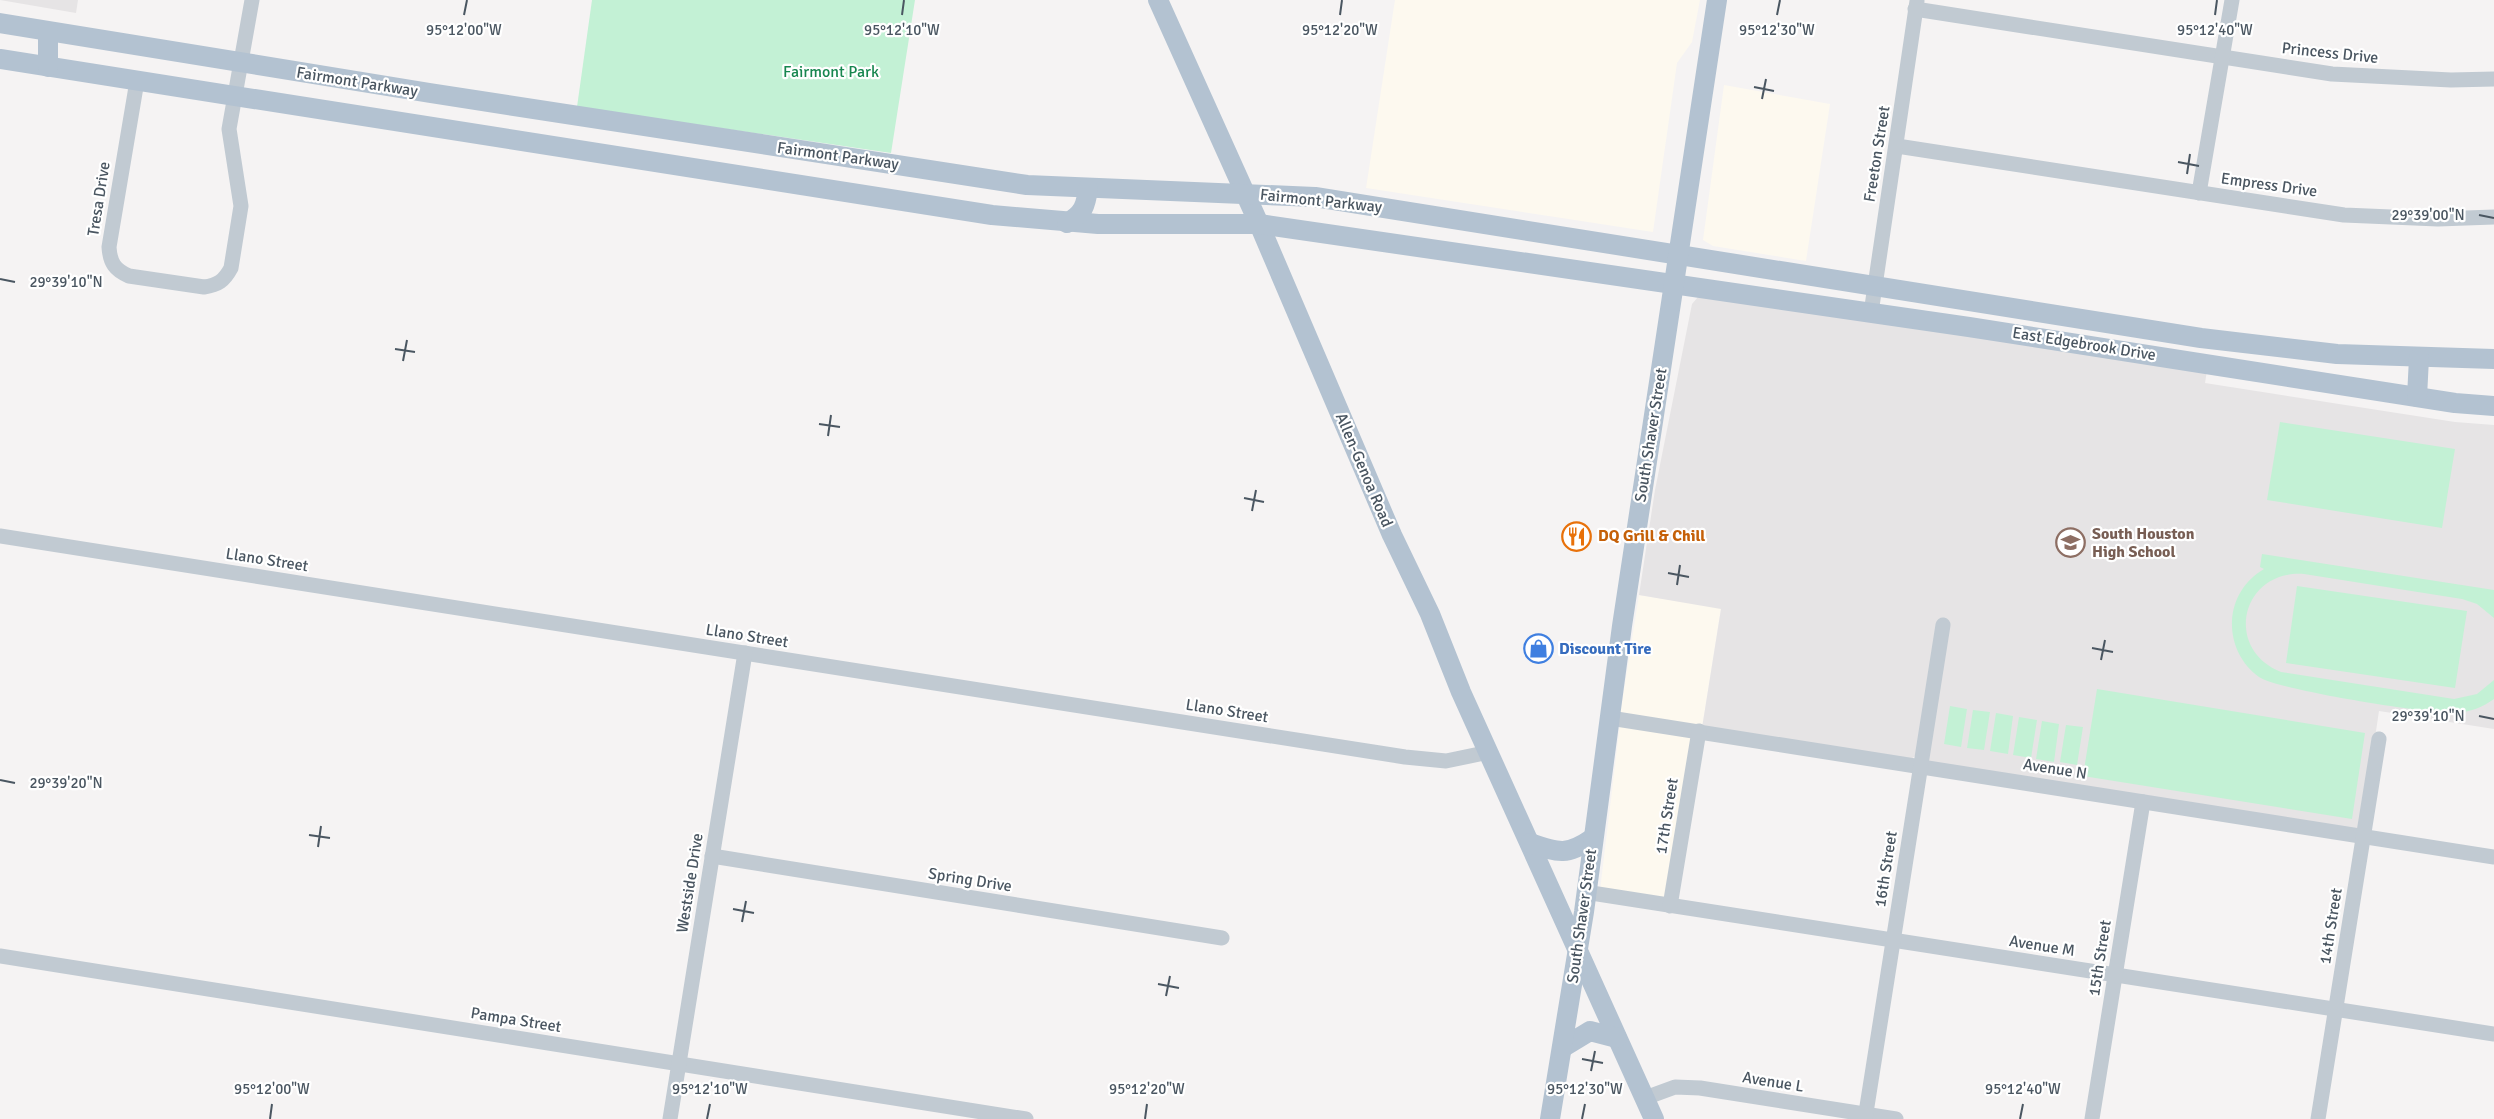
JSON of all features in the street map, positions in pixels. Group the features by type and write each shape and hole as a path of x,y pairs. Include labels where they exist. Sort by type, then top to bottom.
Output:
{"main road":[{"name":"Allen-Genoa Road","path":"1158,0 1259,224 1392,536 1430,614 1489,752 1654,1119"},
{"name":"South Shaver Street","path":"1550,1119 1717,0"},
{"name":"Fairmont Parkway","path":"0,23 743,142 1027,184 1315,197 1679,254"},
{"path":"48,32 48,67"},
{"name":"Fairmont Parkway","path":"0,59 992,215 1067,223 1259,224 1675,283"},
{"path":"550,146 555,112"},
{"path":"738,175 743,142"},
{"path":"1067,223 1077,218 1084,208 1088,188"},
{"path":"1426,248 1430,214"},
{"name":"East Edgebrook Drive","path":"1679,254 2201,338 2337,354 2494,359"},
{"path":"1780,300 1786,288 1814,274"},
{"name":"East Edgebrook Drive","path":"1675,283 2417,397 2494,406"},
{"path":"2037,337 2041,311"},
{"path":"2198,362 2201,338"},
{"path":"2417,397 2419,358"},
{"path":"1530,843 1565,852 1577,849 1593,838"},
{"path":"1562,1048 1590,1031 1617,1038"}],"street":[{"path":"234,96 252,0"},
{"path":"2199,193 2232,0"},
{"name":"Princess Drive","path":"1916,5 2222,58 2332,74 2451,80 2494,79"},
{"name":"Freeton Street","path":"1871,313 1916,5"},
{"name":"Tresa Drive","path":"137,81 109,254 114,267 121,273 166,282 204,287 214,286 226,277 231,267 241,206 229,142 234,96"},
{"name":"Empress Drive","path":"1897,146 2344,214 2438,219 2494,217"},
{"name":"Llano Street","path":"0,536 1405,757 1446,761 1489,752"},
{"name":"16th Street","path":"1865,1117 1943,625"},
{"name":"Westside Drive","path":"670,1119 745,653"},
{"name":"Avenue N","path":"1610,718 2494,857"},
{"name":"17th Street","path":"1670,906 1699,731"},
{"name":"14th Street","path":"2318,1119 2379,739"},
{"name":"15th Street","path":"2092,1119 2143,802"},
{"name":"Spring Drive","path":"712,856 1222,938"},
{"name":"Avenue M","path":"1585,892 2494,1034"},
{"name":"Pampa Street","path":"0,956 1026,1119"},
{"name":"Avenue L","path":"1645,1098 1676,1087 1700,1089 1865,1117 1896,1119"}],"shaded area":[{"path":"0,0 78,0 76,13"},
{"path":"1395,0 1700,0 1692,42 1677,63 1653,232 1366,188"},
{"path":"1724,85 1830,104 1806,261 1713,246 1703,240"},
{"name":"South Houston High School","path":"1698,297 2207,370 2205,383 2455,422 2494,425 2494,729 2379,711 2361,831 1931,762 1917,755 1911,759 1702,728 1721,609 1639,595 1655,490 1692,304"},
{"path":"1639,595 1721,608 1702,728 1620,715"},
{"path":"1620,724 1694,735 1666,900 1600,890"}],"green space":[{"name":"Fairmont Park","path":"592,0 915,0 891,153 577,107"},
{"path":"2280,422 2455,449 2442,528 2267,500"},
{"path":"2262,554 2494,590 2494,618 2477,604 2462,599 2304,574 2283,576 2266,584 2254,597 2247,613 2246,630 2251,646 2263,661 2281,672 2454,699 2477,694 2494,680 2494,699 2466,712 2440,712 2322,694 2259,677 2247,666 2238,652 2233,637 2232,621 2241,591 2257,573 2264,569 2260,567"},
{"path":"2297,586 2467,611 2455,688 2286,663"},
{"path":"2097,689 2365,733 2352,819 2083,776"},
{"path":"1950,706 1967,709 1961,747 1944,744"},
{"path":"1973,710 1990,712 1984,750 1967,748"},
{"path":"1996,713 2013,716 2008,754 1990,751"},
{"path":"2019,717 2037,720 2031,758 2013,755"},
{"path":"2042,721 2059,724 2054,762 2036,759"},
{"path":"2066,725 2083,727 2077,765 2060,762"}],"place":[{"name":"DQ Grill & Chill","path":"1577,536"},
{"name":"South Houston High School","path":"2071,543"},
{"name":"Discount Tire","path":"1538,649"}]}
